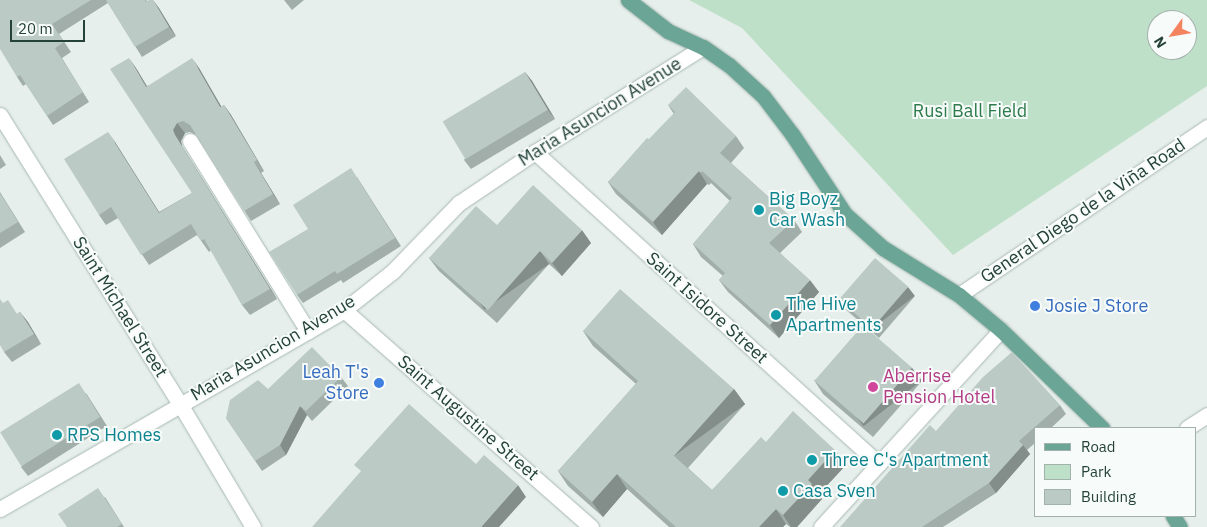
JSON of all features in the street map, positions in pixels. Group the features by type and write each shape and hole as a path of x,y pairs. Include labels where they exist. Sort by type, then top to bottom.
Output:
{"main road":[{"path":"628,0 668,31 704,47 729,65 763,96 792,134 845,214 883,248 959,295 1001,330 1101,427"}],"street":[{"name":"Maria Asuncion Avenue","path":"0,510 344,310 393,271 459,203 535,152 704,47"},
{"name":"Saint Michael Street","path":"0,115 180,404 253,527"},
{"name":"General Diego de la Viña Road","path":"959,295 1207,126"},
{"path":"190,141 308,331"},
{"name":"Saint Isidore Street","path":"535,152 878,464"},
{"name":"Saint Augustine Street","path":"344,310 591,527"},
{"path":"821,527 1001,330"},
{"path":"1189,427 1207,415"}],"green space":[{"name":"Rusi Ball Field","path":"689,0 1207,0 1207,86 953,255 742,28"}],"building":[{"path":"0,0 91,0 52,24 64,42 55,48 83,92 47,116 20,75 17,77 0,49"},
{"path":"106,0 145,0 146,2 153,0 169,27 135,47"},
{"path":"129,58 146,87 192,58 220,107 224,105 257,160 254,162 273,194 244,211 190,125 183,121 177,123 173,130 175,135 270,289 242,305 204,239 201,241 191,224 141,255 111,207 99,215 64,159 108,132 159,213 192,193 110,69"},
{"path":"525,72 548,110 465,159 443,121"},
{"path":"686,87 736,136 720,153 794,220 769,243 810,280 770,325 719,280 725,273 693,244 732,198 702,171 700,173 699,171 653,222 608,182 647,138 649,139 675,112 668,105"},
{"path":"351,168 395,238 337,274 335,271 297,295 269,252 308,229 293,205"},
{"path":"533,185 582,230 552,263 540,251 488,310 429,258 476,206 497,225"},
{"path":"0,193 18,222 0,233"},
{"path":"875,258 908,287 872,328 839,300"},
{"path":"620,289 734,389 674,456 712,490 761,437 766,442 793,411 835,450 808,480 812,484 783,515 776,509 759,527 676,527 617,474 592,502 558,471 638,381 583,331"},
{"path":"0,299 3,303 8,300 17,314 20,312 34,334 4,352 0,345"},
{"name":"Aberrise Pension Hotel","path":"863,325 912,368 864,423 814,381"},
{"path":"312,347 341,377 306,411 300,406 280,445 255,461 226,418 230,400 258,380 268,389"},
{"path":"1012,352 1060,405 1019,441 1023,445 989,483 922,527 840,527 930,425 936,431 983,377"},
{"name":"RPS Homes","path":"79,383 100,417 21,466 0,432"},
{"path":"409,404 476,464 484,455 518,485 481,527 312,527 361,471 354,465"},
{"path":"98,488 122,524 117,527 67,527 58,514"}],"place":[{"name":"Big Boyz Car Wash","path":"759,210"},
{"name":"Josie J Store","path":"1035,306"},
{"name":"The Hive Apartments","path":"776,315"},
{"name":"Leah T's Store","path":"379,383"},
{"name":"Aberrise Pension Hotel","path":"873,387"},
{"name":"RPS Homes","path":"57,435"},
{"name":"Three C's Apartment","path":"812,460"},
{"name":"Casa Sven","path":"783,491"}]}
